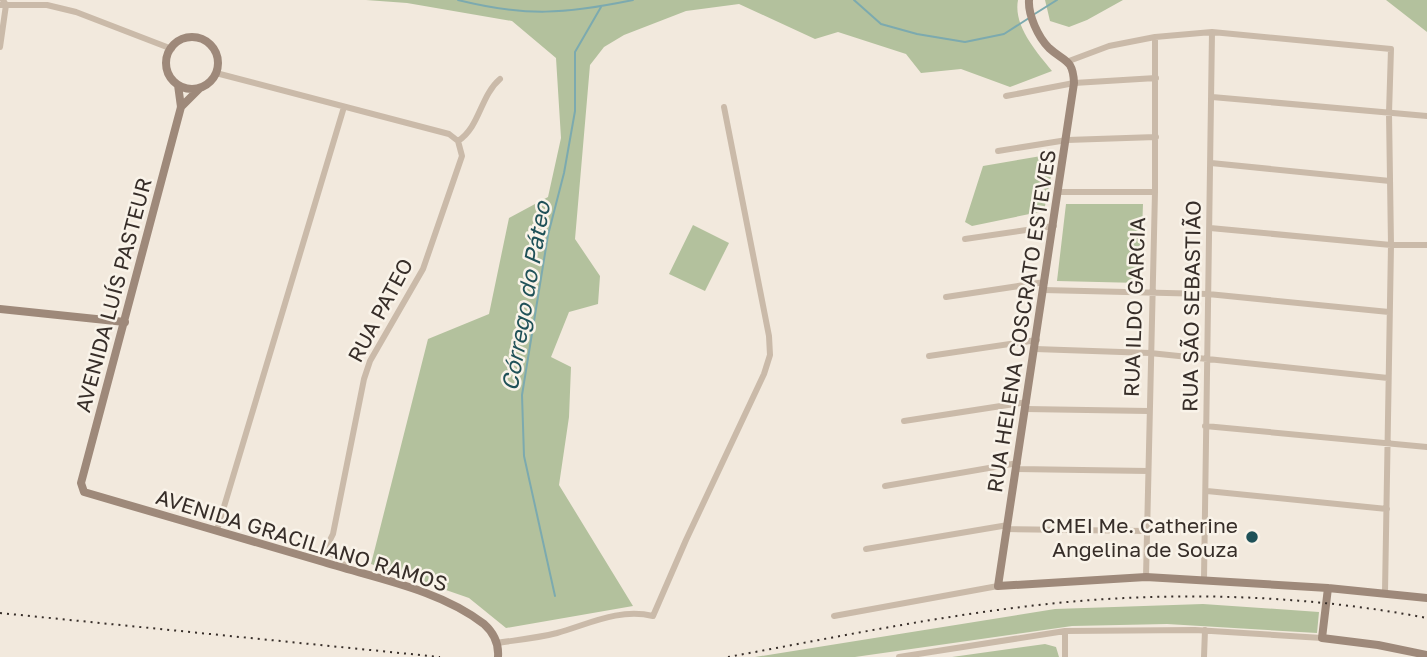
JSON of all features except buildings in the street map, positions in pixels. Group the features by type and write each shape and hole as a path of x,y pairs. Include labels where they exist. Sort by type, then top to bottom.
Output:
{"street":[{"path":"0,47 3,4 47,5 76,12 172,48"},
{"path":"1029,4 1035,24 1048,47 1069,61 1110,46 1155,37 1212,33 1391,49 1391,246 1385,592"},
{"name":"RUA SÃO SEBASTIÃO","path":"1204,579 1212,33"},
{"name":"RUA ILDO GARCIA","path":"1146,577 1156,137 1155,37"},
{"path":"181,107 207,85 216,73 217,56 206,42 189,38 181,40 172,48 166,62 167,70 178,85 201,88"},
{"name":"RUA HELENA COSCRATO ESTEVES","path":"998,586 1067,139 1074,83 1074,72 1069,61"},
{"path":"216,73 449,134 458,141 469,134 492,86 500,79"},
{"path":"1006,96 1074,83 1156,78"},
{"name":"AVENIDA LUÍS PASTEUR","path":"84,492 81,483 181,107 178,85"},
{"path":"1212,97 1427,116"},
{"path":"217,530 344,107"},
{"path":"498,657 497,643 554,634 619,614 653,616 764,374 770,355 769,336 723,107"},
{"path":"998,151 1067,139 1156,137"},
{"name":"RUA PATEO","path":"349,569 326,548 333,534 364,379 370,361 424,269 462,156 458,141"},
{"path":"1211,163 1390,181"},
{"path":"1059,192 1155,192"},
{"path":"965,239 1054,226"},
{"path":"1210,228 1391,246 1427,245"},
{"path":"946,297 1044,286 1208,294 1389,312"},
{"path":"0,309 125,322"},
{"path":"929,356 1036,345 1150,353 1388,378"},
{"path":"904,421 1026,405 1148,411"},
{"path":"1205,426 1427,447"},
{"path":"885,486 1017,466 1148,471"},
{"path":"1207,491 1387,509"},
{"name":"AVENIDA GRACILIANO RAMOS","path":"84,492 427,594 485,625 497,643"},
{"path":"866,549 1008,527 1147,531"},
{"path":"834,616 998,586 1146,577 1385,592 1427,598"},
{"path":"1322,638 1328,588"},
{"path":"1203,657 1205,630"},
{"path":"899,657 1065,631 1205,630 1322,638 1427,655"},
{"path":"1065,631 1065,657"}],"green space":[{"path":"366,0 1018,0 1017,10 1023,29 1052,71 1010,87 961,69 921,73 906,54 838,32 815,39 739,4 686,11 624,35 604,47 590,65 575,239 600,276 598,304 569,312 551,357 571,367 569,417 559,485 633,606 506,628 469,598 371,564 428,339 489,314 509,218 548,197 561,138 556,58 512,21 407,3"},
{"path":"1045,0 1123,0 1069,27 1050,21"},
{"path":"1386,0 1427,0 1427,32"},
{"path":"1053,154 1055,156 1044,211 972,226 965,222 983,166"},
{"path":"1066,204 1143,204 1140,283 1057,281"},
{"path":"693,225 729,243 705,291 669,274"},
{"path":"1203,604 1319,612 1317,633 1167,624 1072,626 855,657 755,657 1055,609"},
{"path":"1045,644 1056,647 1059,657 952,657"}],"waterway":[{"path":"458,0 504,9 546,12 633,0"},
{"path":"854,0 881,24 917,34 965,42 1004,34 1029,18"},
{"path":"1033,15 1057,0"},
{"name":"Córrego do Páteo","path":"555,596 524,456 522,395 548,235 564,173 575,111 575,52 601,7"}],"railway":[{"path":"728,657 975,613 1103,599 1243,597 1336,604 1427,618"},
{"path":"0,613 440,657"}],"place":[{"name":"CMEI Me. Catherine Angelina de Souza","path":"1252,537"}]}
